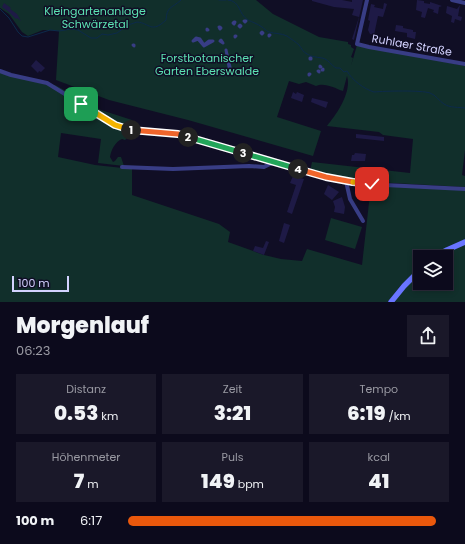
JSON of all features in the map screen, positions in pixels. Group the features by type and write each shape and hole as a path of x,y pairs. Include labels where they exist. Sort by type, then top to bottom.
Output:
{"main road":[{"path":"447,250 465,242"},
{"path":"391,302 413,277"}],"street":[{"name":"Ruhlaer Straße","path":"367,0 357,44 465,64"},
{"path":"452,0 465,3"},
{"path":"198,38 204,45 212,41 204,46 198,39 192,40 198,38"},
{"path":"0,71 47,82 115,125 133,131 178,134 309,173 346,181 465,188"},
{"path":"122,167 173,169 250,166 264,167 275,162"},
{"path":"346,181 350,199 363,221"}],"green space":[{"path":"0,0 256,0 273,14 319,37 348,42 348,44 354,49 351,57 353,58 351,66 357,45 465,66 465,150 462,175 465,176 465,187 357,181 310,172 312,162 410,173 413,139 383,135 379,132 327,126 346,96 348,82 347,76 343,91 326,85 316,86 306,82 299,84 289,81 277,117 321,131 313,156 188,120 109,100 56,80 59,31 43,30 28,36 22,32 9,14 0,8"},
{"path":"0,72 47,85 55,85 101,110 132,120 130,135 125,140 122,139 115,144 110,157 113,162 118,157 121,157 124,166 98,163 101,139 61,133 58,157 95,165 132,169 132,195 219,224 230,232 228,242 264,255 281,259 302,261 307,249 362,265 371,185 465,190 465,240 445,250 413,250 413,274 401,285 388,302 0,302"},
{"path":"331,218 362,227 355,249 325,240"},
{"path":"465,244 465,302 394,302 404,288 413,280 413,290 453,290 453,250"}],"building":[{"path":"312,0 342,0 352,2 352,0 363,0 354,40 352,39 359,17 352,15 354,9 334,7"},
{"path":"417,0 424,1 424,3 430,4 430,2 442,6 439,7 438,14 433,12 434,10 428,8 425,18 421,17 422,12 416,10"},
{"path":"4,3 17,14 21,21 17,18 16,19 2,7"},
{"path":"384,3 387,4 383,17 378,16 374,35 370,34 368,30 370,21 368,20 371,4 375,5 374,7 383,9"},
{"path":"460,5 458,16 462,17 461,21 455,19 454,23 451,22 452,16 446,13 447,6 457,9"},
{"path":"396,25 403,26 403,28 416,32 415,39 407,37 407,33 395,31"},
{"path":"36,60 45,68 38,73 31,66"},
{"path":"293,92 304,95 302,102 291,98"},
{"path":"312,98 328,102 326,108 311,102"},
{"path":"356,134 384,137 384,141 356,138"},
{"path":"355,153 366,154 365,161 351,161 352,155"},
{"path":"293,176 304,179 292,214 287,212 296,185 290,183"},
{"path":"328,185 339,192 332,200 324,194"},
{"path":"342,197 345,207 344,214 334,212 335,207 333,201"},
{"path":"284,223 290,225 284,243 279,241"},
{"path":"266,241 269,242 264,255 253,251 255,246 263,248"}],"waterway":[{"path":"0,9 9,18 22,36 28,37 50,30 59,31 71,29 78,30 91,38 97,38 102,34 108,35 117,33 128,25 137,22 151,27 157,26 166,20 167,12 170,8 181,0"},
{"path":"219,0 226,0"},
{"path":"228,0 235,3 248,20 269,32 287,36 298,44 306,53 324,59 344,72 347,71 355,81 370,91 425,92 432,94 446,105 465,108"}],"route":[{"path":"81,104 115,125 133,131 178,134 309,173 343,181 372,184"}],"park label":[{"name":"Kleingartenanlage Schwärzetal","path":"95,17"},
{"name":"Forstbotanischer Garten Eberswalde","path":"207,64"}]}
